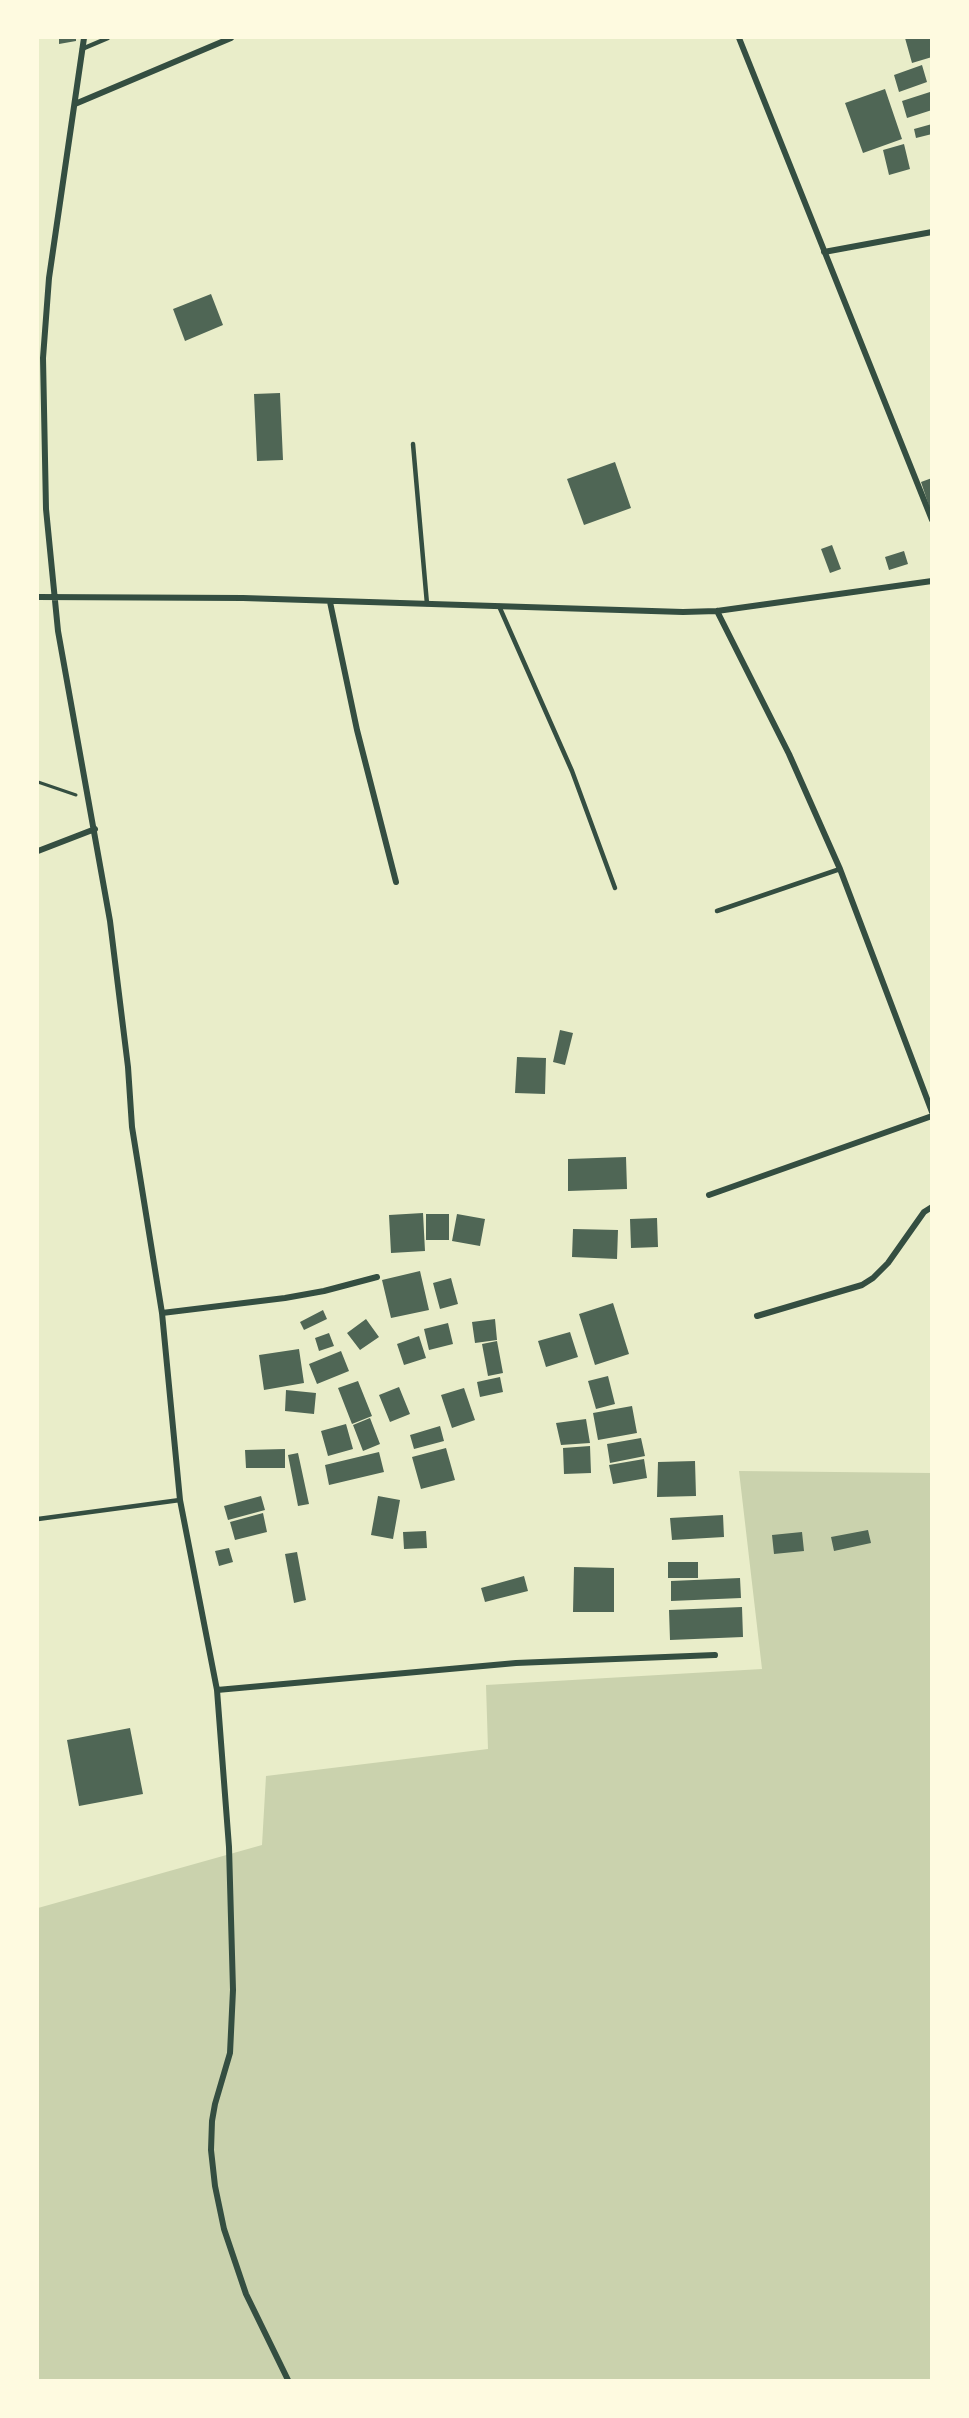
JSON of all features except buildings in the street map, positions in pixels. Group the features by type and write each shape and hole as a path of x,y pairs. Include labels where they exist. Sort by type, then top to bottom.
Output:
{"street":[{"path":"84,38 49,278 43,358 46,509 58,631 110,921 128,1067 132,1127 162,1313 180,1500 217,1690 229,1847 233,1990 230,2053 215,2104 211,2150 224,2229 246,2294 288,2380"},
{"path":"75,104 231,38"},
{"path":"739,38 932,520"},
{"path":"824,252 932,232"},
{"path":"38,597 243,598 683,612 717,611 932,581"},
{"path":"330,602 357,730 396,882"},
{"path":"709,1195 932,1114 929,1096 840,869 789,754 717,611"},
{"path":"38,851 95,829"},
{"path":"758,1316 868,1282 888,1263 924,1212 932,1207"},
{"path":"162,1313 285,1298 324,1291 377,1277"},
{"path":"217,1690 516,1663 715,1655"}],"lane":[{"path":"82,49 108,38"},
{"path":"413,444 427,604"},
{"path":"499,606 572,771 615,888"},
{"path":"717,911 840,869"},
{"path":"38,1519 180,1500"}],"path":[{"path":"38,782 88,799"}],"green space":[{"path":"739,1471 931,1473 931,2380 38,2380 38,1908 262,1845 266,1776 488,1749 486,1685 762,1669"}]}
